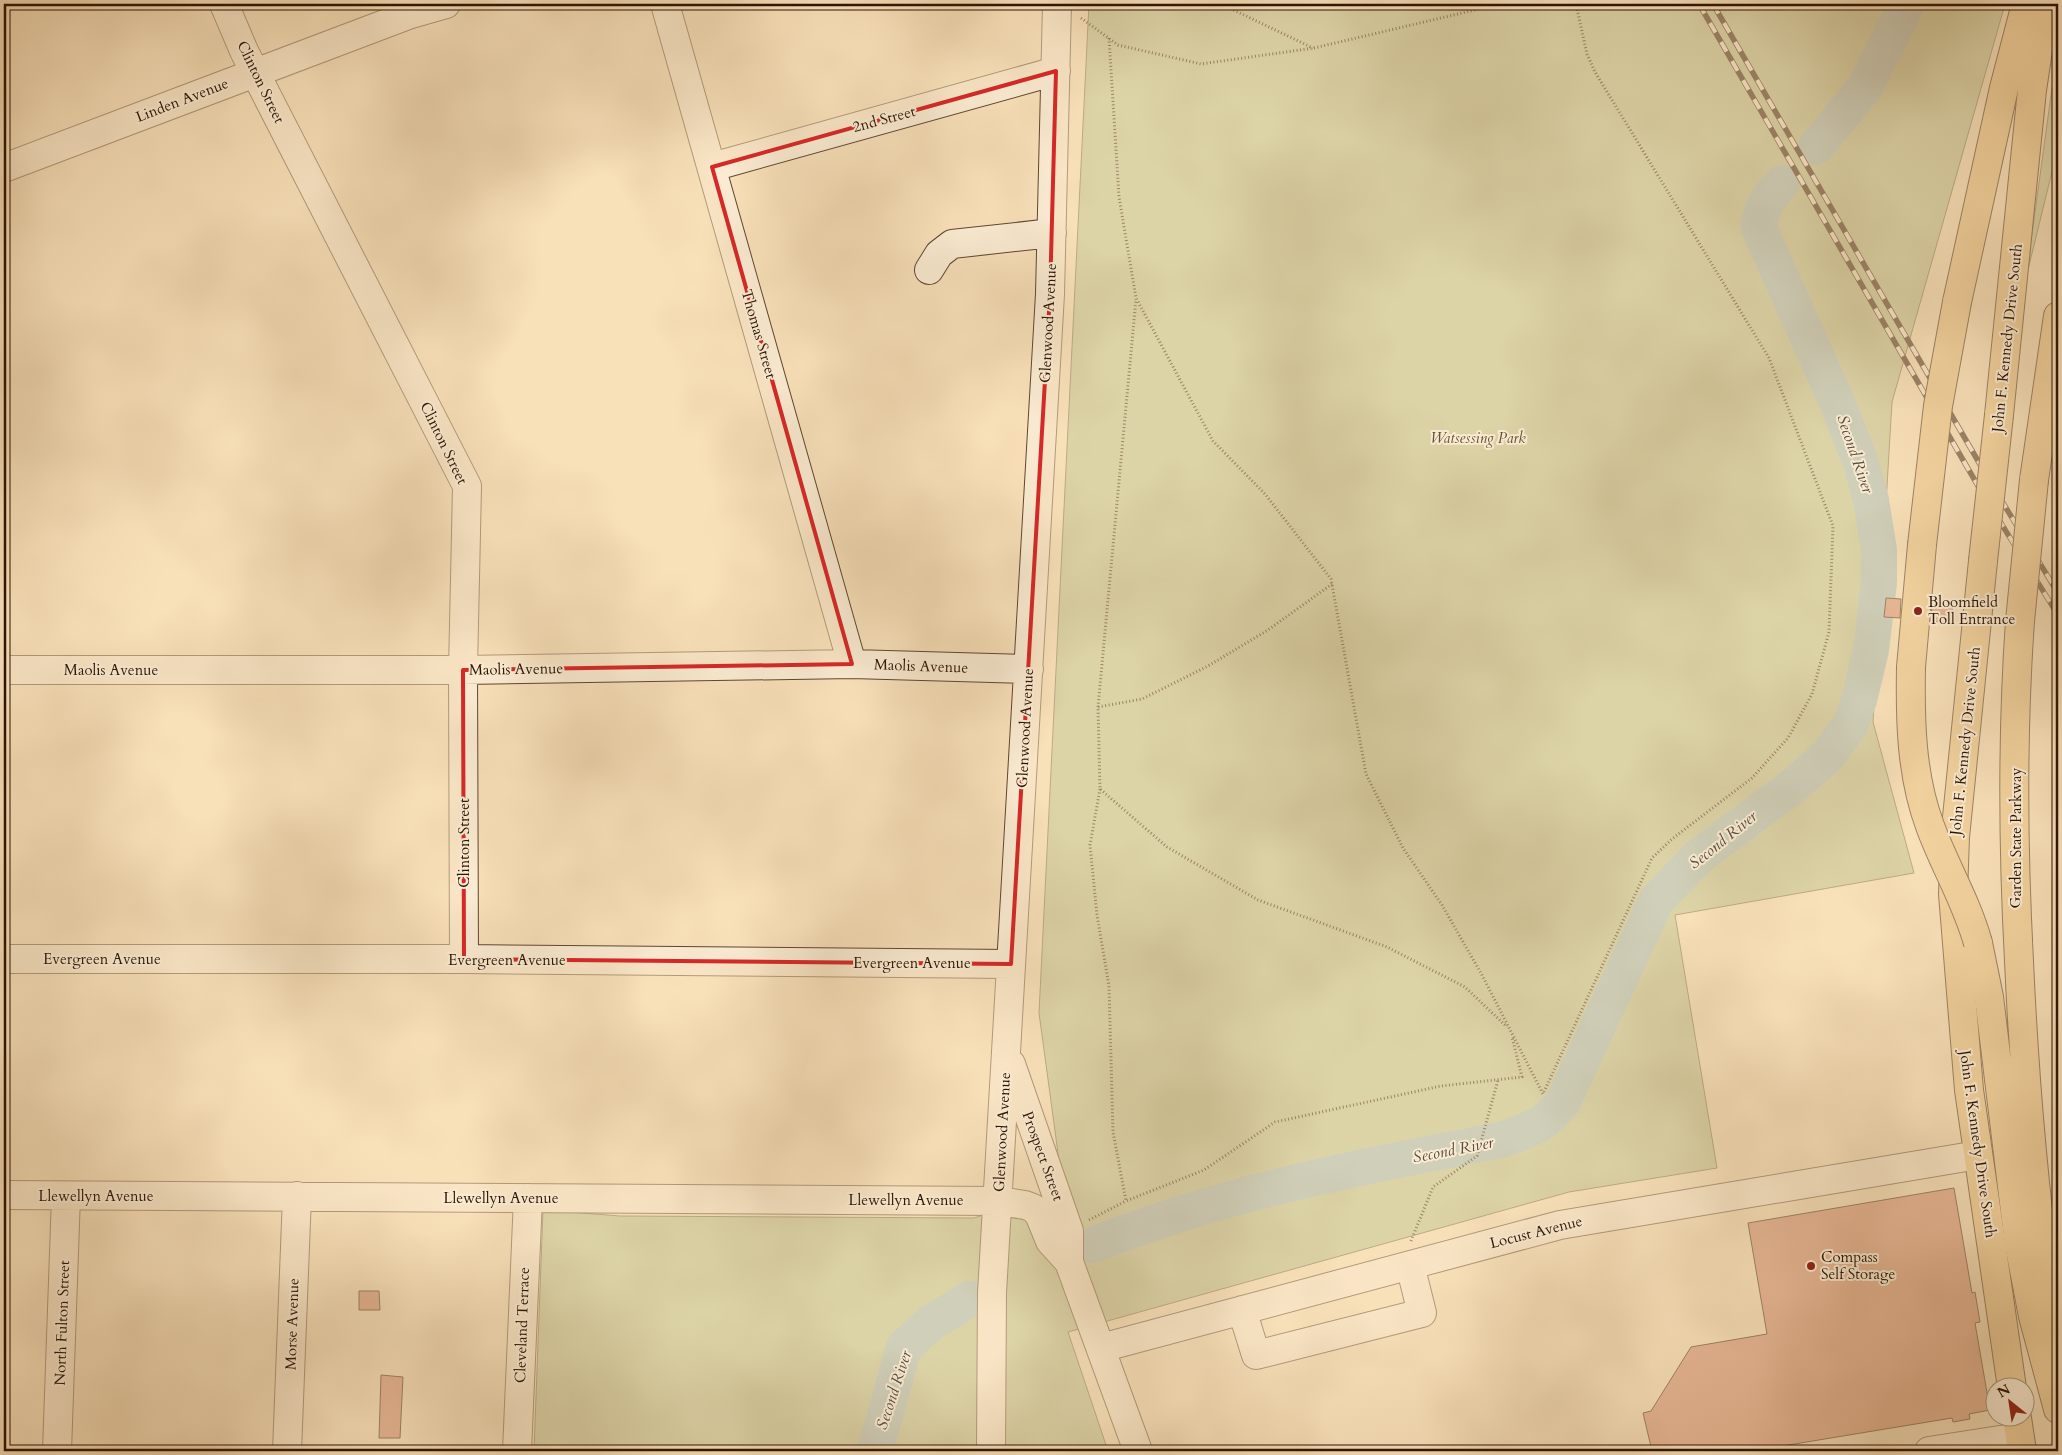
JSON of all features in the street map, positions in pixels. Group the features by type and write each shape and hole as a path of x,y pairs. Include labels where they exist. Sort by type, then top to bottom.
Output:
{"main road":[{"path":"2026,4 2004,88 1957,302 1938,406 1922,545 1911,667 1912,735 1924,809 1963,898 1978,943 1989,997 2022,1261 2033,1316 2058,1409"},
{"name":"John F. Kennedy Drive South","path":"2011,1378 1964,1053 1953,876 1955,837 2033,82 2045,4"},
{"name":"Garden State Parkway","path":"2058,316 2034,480 2020,621 2016,692 2014,837 2022,1021 2034,1178 2058,1360"}],"street":[{"name":"Clinton Street","path":"224,4 255,73 467,486 464,670 464,959"},
{"name":"Linden Avenue","path":"4,168 411,14 446,4"},
{"name":"Thomas Street","path":"665,4 852,664"},
{"name":"Glenwood Avenue","path":"991,1451 992,1293 1029,669 1052,233 1056,71 1067,9"},
{"name":"2nd Street","path":"712,167 1056,71"},
{"path":"929,270 939,254 952,244 1052,233"},
{"name":"Maolis Avenue","path":"4,670 464,670 852,664 1029,669"},
{"name":"Evergreen Avenue","path":"4,959 464,959 1011,964"},
{"name":"Prospect Street","path":"1006,1050 1069,1230 1069,1262 1138,1451"},
{"name":"Locust Avenue","path":"1101,1348 1579,1221 1978,1155"},
{"name":"Llewellyn Avenue","path":"4,1195 998,1201"},
{"name":"North Fulton Street","path":"56,1451 66,1196"},
{"name":"Morse Avenue","path":"288,1451 297,1196"},
{"name":"Cleveland Terrace","path":"517,1451 528,1198"},
{"name":"Prospect Street","path":"998,1201 1025,1205 1039,1214 1050,1241 1069,1262"},
{"path":"1242,1310 1256,1355 1422,1313 1405,1266"},
{"path":"1929,1451 2019,1435"}],"path":[{"path":"1221,4 1314,48"},
{"path":"1067,9 1118,45 1201,64 1314,48 1500,4"},
{"path":"1136,298 1213,441 1265,494 1331,579 1366,774 1403,848 1442,905 1482,975 1543,1094 1652,858 1672,839 1752,778 1788,738 1812,694 1829,632 1833,526 1770,358 1595,72 1587,54 1576,4"},
{"path":"1100,789 1167,847 1258,900 1387,947 1465,987 1510,1030 1522,1077 1441,1086 1274,1122 1204,1170 1126,1201 1113,1132 1109,986 1096,915 1090,845 1100,789 1098,706 1136,298 1118,198 1109,38"},
{"path":"1098,706 1142,699 1208,666 1268,630 1332,584"},
{"path":"1405,1266 1433,1187 1477,1156 1498,1080"}],"highlighted area":[{"path":"1056,71 1050,294 1011,964 464,959 463,670 852,664 712,167"}],"green space":[{"name":"Watsessing Park","path":"1089,4 2005,4 1892,402 1873,722 1914,873 1675,915 1717,1168 1569,1192 1068,1332 1108,1451 534,1451 543,1210 620,1216 974,1218 1063,1190 1039,1013"},
{"path":"2058,44 2058,147 2026,278"}],"building":[{"path":"1886,598 1901,599 1900,618 1884,617"},
{"path":"1932,603 1953,605 1951,624 1931,621"},
{"path":"1954,1188 1972,1293 1975,1292 1980,1322 1975,1323 1984,1378 1984,1411 1969,1414 1970,1419 1953,1422 1952,1418 1752,1451 1652,1451 1643,1413 1651,1411 1691,1347 1767,1334 1748,1223"},
{"path":"359,1291 379,1291 380,1310 359,1310"},
{"path":"381,1375 403,1377 400,1438 379,1438"}],"waterway":[{"name":"Second River","path":"1816,147 1865,87 1907,4"},
{"name":"Second River","path":"1093,1245 1192,1210 1243,1196 1346,1171 1501,1140 1519,1134 1543,1122 1563,1102 1656,901 1698,857 1793,786 1828,755 1850,725 1859,700 1871,650 1879,583 1879,550 1871,500 1861,463 1836,400 1759,228 1763,209 1782,183"},
{"name":"Second River","path":"875,1451 904,1347 932,1322 970,1299"}],"railway":[{"path":"1699,4 1981,491 2058,615"},
{"path":"1713,4 1992,485 2058,593"}],"place":[{"name":"Bloomfield Toll Entrance","path":"1918,611"},
{"name":"Compass Self Storage","path":"1811,1266"}]}
